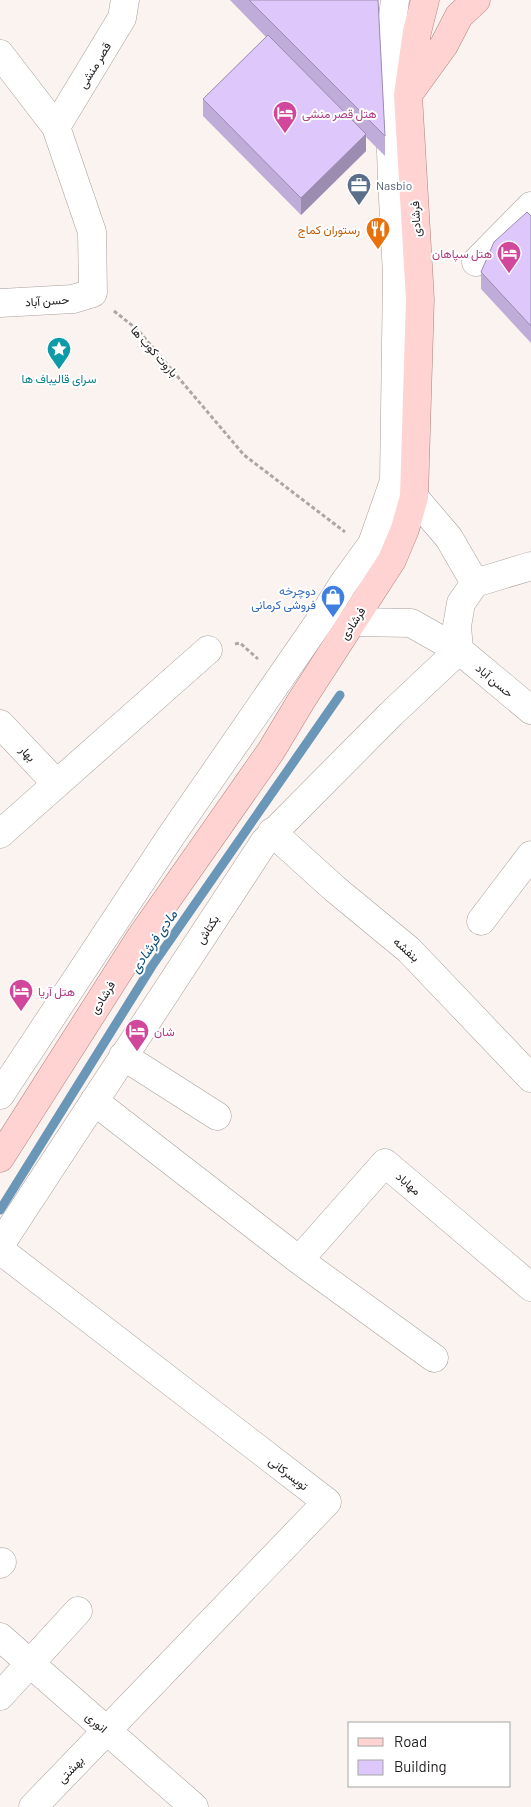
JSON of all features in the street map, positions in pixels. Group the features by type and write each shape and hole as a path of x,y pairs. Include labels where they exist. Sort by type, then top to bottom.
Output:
{"main road":[{"name":"فرشادی","path":"0,1158 140,938 272,751 301,701 354,622 392,560 405,530 414,496 420,299 408,95 417,32 425,0"},
{"path":"408,95 444,44 459,16 476,0"}],"street":[{"name":"قصر منشی","path":"56,127 122,18 125,0"},
{"name":"فرشادی","path":"0,1095 160,852 372,544 394,481 397,275 389,92 395,0"},
{"path":"2,59 56,127 92,232 93,294"},
{"path":"476,262 531,206"},
{"name":"حسن آباد","path":"0,303 73,299 93,294"},
{"path":"414,496 449,538 475,582"},
{"path":"459,650 457,626 461,604 475,582 531,566"},
{"name":"حسن آباد","path":"354,622 411,623 459,650 531,710"},
{"path":"0,834 208,650"},
{"name":"بکتاش","path":"0,1245 272,832 391,714 459,650"},
{"name":"بهار","path":"0,724 56,783"},
{"name":"بنفشه","path":"272,832 335,889 409,950 531,1078"},
{"path":"481,921 531,855"},
{"path":"124,1056 217,1116"},
{"path":"94,1101 299,1260 434,1358"},
{"name":"مهاباد","path":"299,1260 385,1162 531,1287"},
{"name":"تویسرکانی","path":"0,1250 327,1502 107,1730"},
{"path":"0,1696 78,1611"},
{"name":"انوری","path":"0,1636 194,1807"},
{"name":"بهشتی","path":"36,1806 107,1730"}],"path":[{"name":"باروت کوب ها","path":"93,294 138,330 244,455 341,530 372,544"},
{"path":"208,650 240,643 261,662 269,694"}],"building":[{"path":"249,0 378,0 385,136"},
{"name":"هتل قصر منشی","path":"268,35 366,134 301,198 203,99"},
{"name":"هتل سپاهان","path":"527,212 531,216 531,326 481,272 494,242"}],"waterway":[{"name":"مادی فرشادی","path":"0,1210 152,966 340,695"}],"place":[{"name":"هتل قصر منشی","path":"285,134"},
{"name":"Nasbio","path":"359,206"},
{"name":"رستوران کماج","path":"378,250"},
{"name":"هتل سپاهان","path":"509,274"},
{"name":"سرای قالیباف ها","path":"59,370"},
{"name":"دوچرخه فروشی کرمانی","path":"333,618"},
{"name":"هتل آریا","path":"21,1012"},
{"name":"شان","path":"137,1052"}]}
